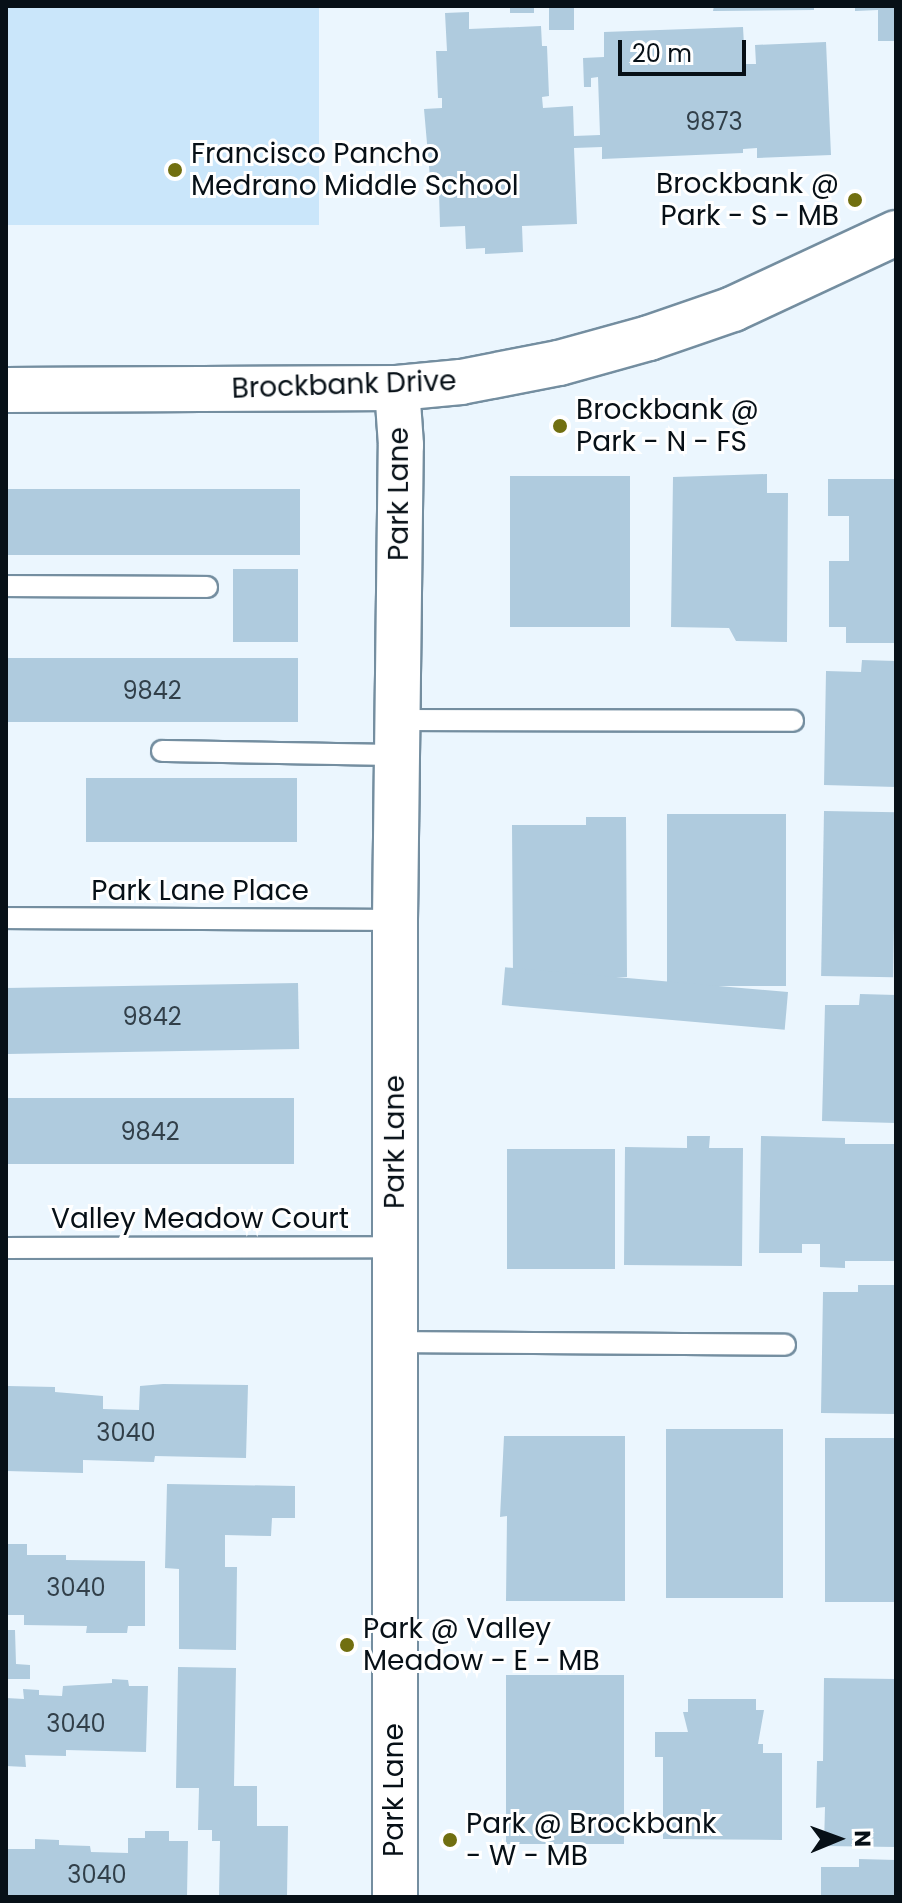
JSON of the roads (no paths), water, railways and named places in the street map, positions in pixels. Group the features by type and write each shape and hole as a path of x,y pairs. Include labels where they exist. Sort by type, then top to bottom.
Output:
{"street":[{"name":"Brockbank Drive","path":"6,390 397,388 461,382 545,366 649,338 733,309 896,233"},
{"name":"Park Lane","path":"395,1897 395,920 401,445 397,388"}],"lane":[{"path":"6,586 207,587"},
{"path":"162,751 793,721"},
{"name":"Park Lane Place","path":"6,918 395,920"},
{"name":"Valley Meadow Court","path":"6,1248 395,1247"},
{"path":"394,1342 785,1345"}],"place":[{"name":"Francisco Pancho Medrano Middle School","path":"175,170"},
{"name":"Brockbank @ Park - S - MB","path":"855,200"},
{"name":"Brockbank @ Park - N - FS","path":"560,426"},
{"name":"Park @ Valley Meadow - E - MB","path":"347,1645"},
{"name":"Park @ Brockbank - W - MB","path":"450,1840"}]}
